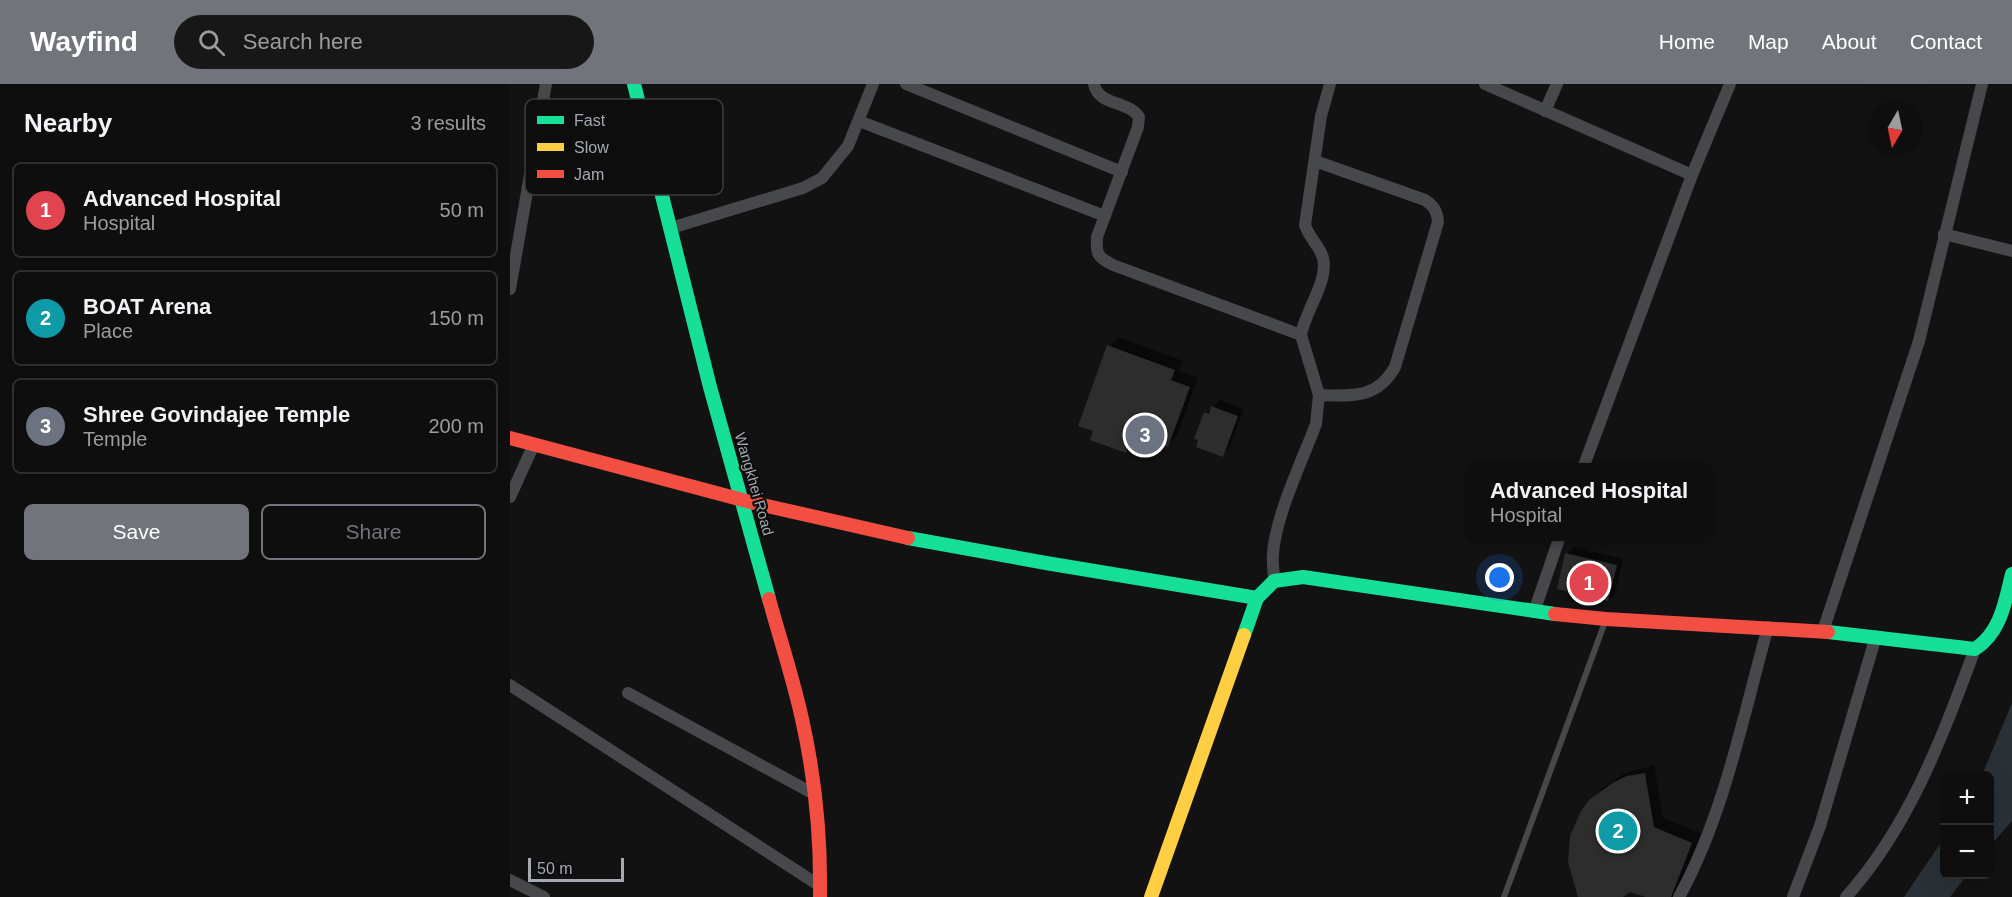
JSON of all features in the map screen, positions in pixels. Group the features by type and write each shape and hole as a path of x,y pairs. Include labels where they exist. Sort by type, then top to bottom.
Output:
{"street":[{"path":"543,99 546,84"},
{"name":"Wangkhei Road","path":"634,84 638,99"},
{"path":"671,228 803,188 822,178 848,146 873,84"},
{"path":"906,84 1122,172"},
{"path":"1094,84 1095,90 1104,98 1133,110 1139,117 1138,127 1106,216 1096,252 1103,260 1301,335"},
{"path":"1274,581 1272,555 1282,513 1316,424 1319,395 1301,335 1302,326 1323,278 1324,269 1320,250 1308,235 1305,225 1321,116 1330,84"},
{"path":"1485,84 1692,175"},
{"path":"1545,111 1557,84"},
{"path":"1585,463 1692,175 1730,84"},
{"path":"1823,631 1919,341 1982,84"},
{"path":"859,121 1106,216"},
{"path":"1316,161 1425,200 1432,204 1437,213 1438,222 1395,367 1389,378 1371,391 1354,396 1319,395"},
{"path":"510,289 527,195"},
{"name":"Wangkhei Road","path":"663,195 710,387 802,717 810,756 814,794 820,891"},
{"path":"1944,234 2012,251"},
{"path":"510,438 742,500 838,523 982,552 1257,598"},
{"path":"510,497 534,444"},
{"path":"1534,612 1559,541"},
{"path":"1151,897 1257,598 1274,581 1303,577 1534,612 1606,619 1823,631 1975,649 1990,638 1997,625 2012,574"},
{"path":"1679,897 1704,845 1726,777 1768,627"},
{"path":"1793,897 1820,826 1876,636"},
{"path":"1846,897 1859,882 1913,801 1943,734 1975,649"},
{"path":"510,685 820,891"},
{"path":"628,693 814,794"},
{"path":"510,880 544,897"}],"lane":[{"path":"1504,897 1606,619"}],"shaded area":[{"path":"2012,703 2012,821 1994,841 1994,771 1984,771"},
{"path":"1940,844 1940,879 1964,879 1950,897 1904,897"}],"building":[{"path":"1107,345 1175,370 1171,380 1190,387 1168,447 1149,440 1145,450 1129,444 1126,453 1090,440 1093,431 1078,426"},
{"path":"1211,406 1238,416 1223,457 1196,447 1198,440 1194,439 1204,412 1209,414"},
{"path":"1565,553 1617,565 1608,601 1557,589"},
{"path":"1645,773 1654,827 1692,843 1671,897 1646,897 1630,892 1623,897 1578,897 1568,862 1570,836 1581,811 1590,799 1614,782 1627,776"}],"traffic: fast":[{"path":"634,84 638,99"},
{"path":"662,195 710,387 769,599"},
{"path":"908,538 1257,598"},
{"path":"1828,632 1975,649 1991,634 2001,616 2012,574"},
{"path":"1244,635 1257,598 1274,581 1303,577 1555,614"}],"traffic: slow":[{"path":"1151,897 1244,635"}],"traffic: jam":[{"path":"510,438 754,503 908,538"},
{"path":"769,599 791,674 807,741 818,830 820,897"},
{"path":"1555,614 1828,632"}],"place":[{"name":"Shree Govindajee Temple","path":"1145,435"},
{"name":"Advanced Hospital","path":"1589,583"},
{"name":"BOAT Arena","path":"1618,831"}]}
